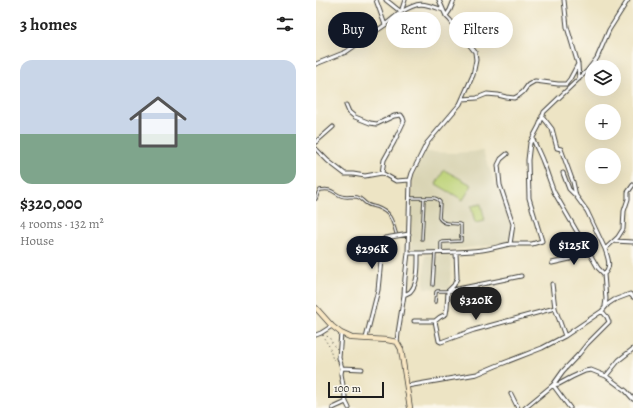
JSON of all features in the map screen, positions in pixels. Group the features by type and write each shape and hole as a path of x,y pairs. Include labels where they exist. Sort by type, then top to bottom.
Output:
{"main road":[{"path":"316,308 332,326 352,338 366,338 397,342 401,348 410,408"}],"street":[{"path":"316,64 346,52 385,25 376,0"},
{"path":"386,0 401,12"},
{"path":"401,12 405,0"},
{"path":"397,342 408,253 410,180 427,143 463,99 473,75 476,60 475,52 446,16 439,0"},
{"path":"446,16 454,0"},
{"path":"564,0 567,27 578,64 579,79"},
{"path":"408,253 456,253 484,250 510,244 532,244 542,241 529,198 528,160 530,143 539,126 544,112 587,71 597,58 610,30 628,0"},
{"path":"401,12 419,4 430,5 443,10"},
{"path":"463,99 477,98 487,94 514,98 535,81 566,84 578,64"},
{"path":"346,105 349,112 355,117 370,123 377,124 394,116 401,115 403,118 404,122 384,160 382,173"},
{"path":"542,116 552,129 557,148 561,149 576,196"},
{"path":"316,142 333,128"},
{"path":"533,139 536,150 554,192 598,268 604,274 606,299 605,307"},
{"path":"316,149 328,161 345,174 365,176 382,173 396,181 410,180"},
{"path":"507,154 501,159 498,165 500,185 513,224 510,244"},
{"path":"563,173 570,189 587,211 605,249 609,265 608,271 604,274"},
{"path":"605,249 614,241 623,229 624,211 628,198 628,192 633,185"},
{"path":"366,338 378,290 383,240 385,238 408,234"},
{"path":"614,241 633,242"},
{"path":"552,263 570,259 589,251"},
{"path":"404,295 410,291 416,280 418,253"},
{"path":"414,321 435,321 446,314 448,291 454,285 457,278 456,253"},
{"path":"448,291 521,276"},
{"path":"552,284 556,308 565,336"},
{"path":"407,386 477,374 542,348 565,336 602,311 608,304 630,294 633,297"},
{"path":"435,321 439,341 441,342 474,330 556,308"},
{"path":"526,408 553,385 563,371 580,354 587,344 609,322 608,317 602,311"},
{"path":"316,335 322,334 332,326"},
{"path":"342,333 339,358 342,368 341,374 346,402 349,408"},
{"path":"606,376 619,360 633,349"},
{"path":"342,368 362,369"},
{"path":"553,385 559,384 585,371 591,370 606,376 623,388 633,399"},
{"path":"553,385 570,408"},
{"path":"511,394 518,408"},
{"path":"333,408 346,402"}],"lane":[{"path":"316,199 320,190 326,189 341,196 361,199 367,204 389,214 393,221 396,233"},
{"path":"410,198 438,199 440,202 439,218 442,223 461,225 461,241 441,243 441,253"},
{"path":"422,238 424,198"},
{"path":"433,285 435,253"},
{"path":"435,302 437,290 448,291"}],"path":[{"path":"322,334 329,337 334,346"},
{"path":"322,334 329,346 333,360 339,358"}],"shaded area":[{"path":"483,151 511,227 507,243 439,251 412,252 413,180 415,172 426,152 455,153"},
{"path":"425,255 449,255 451,258 450,289 424,288"}],"green space":[{"path":"444,170 472,185 463,200 436,184"},
{"path":"481,204 485,221 475,223 471,206"}]}
